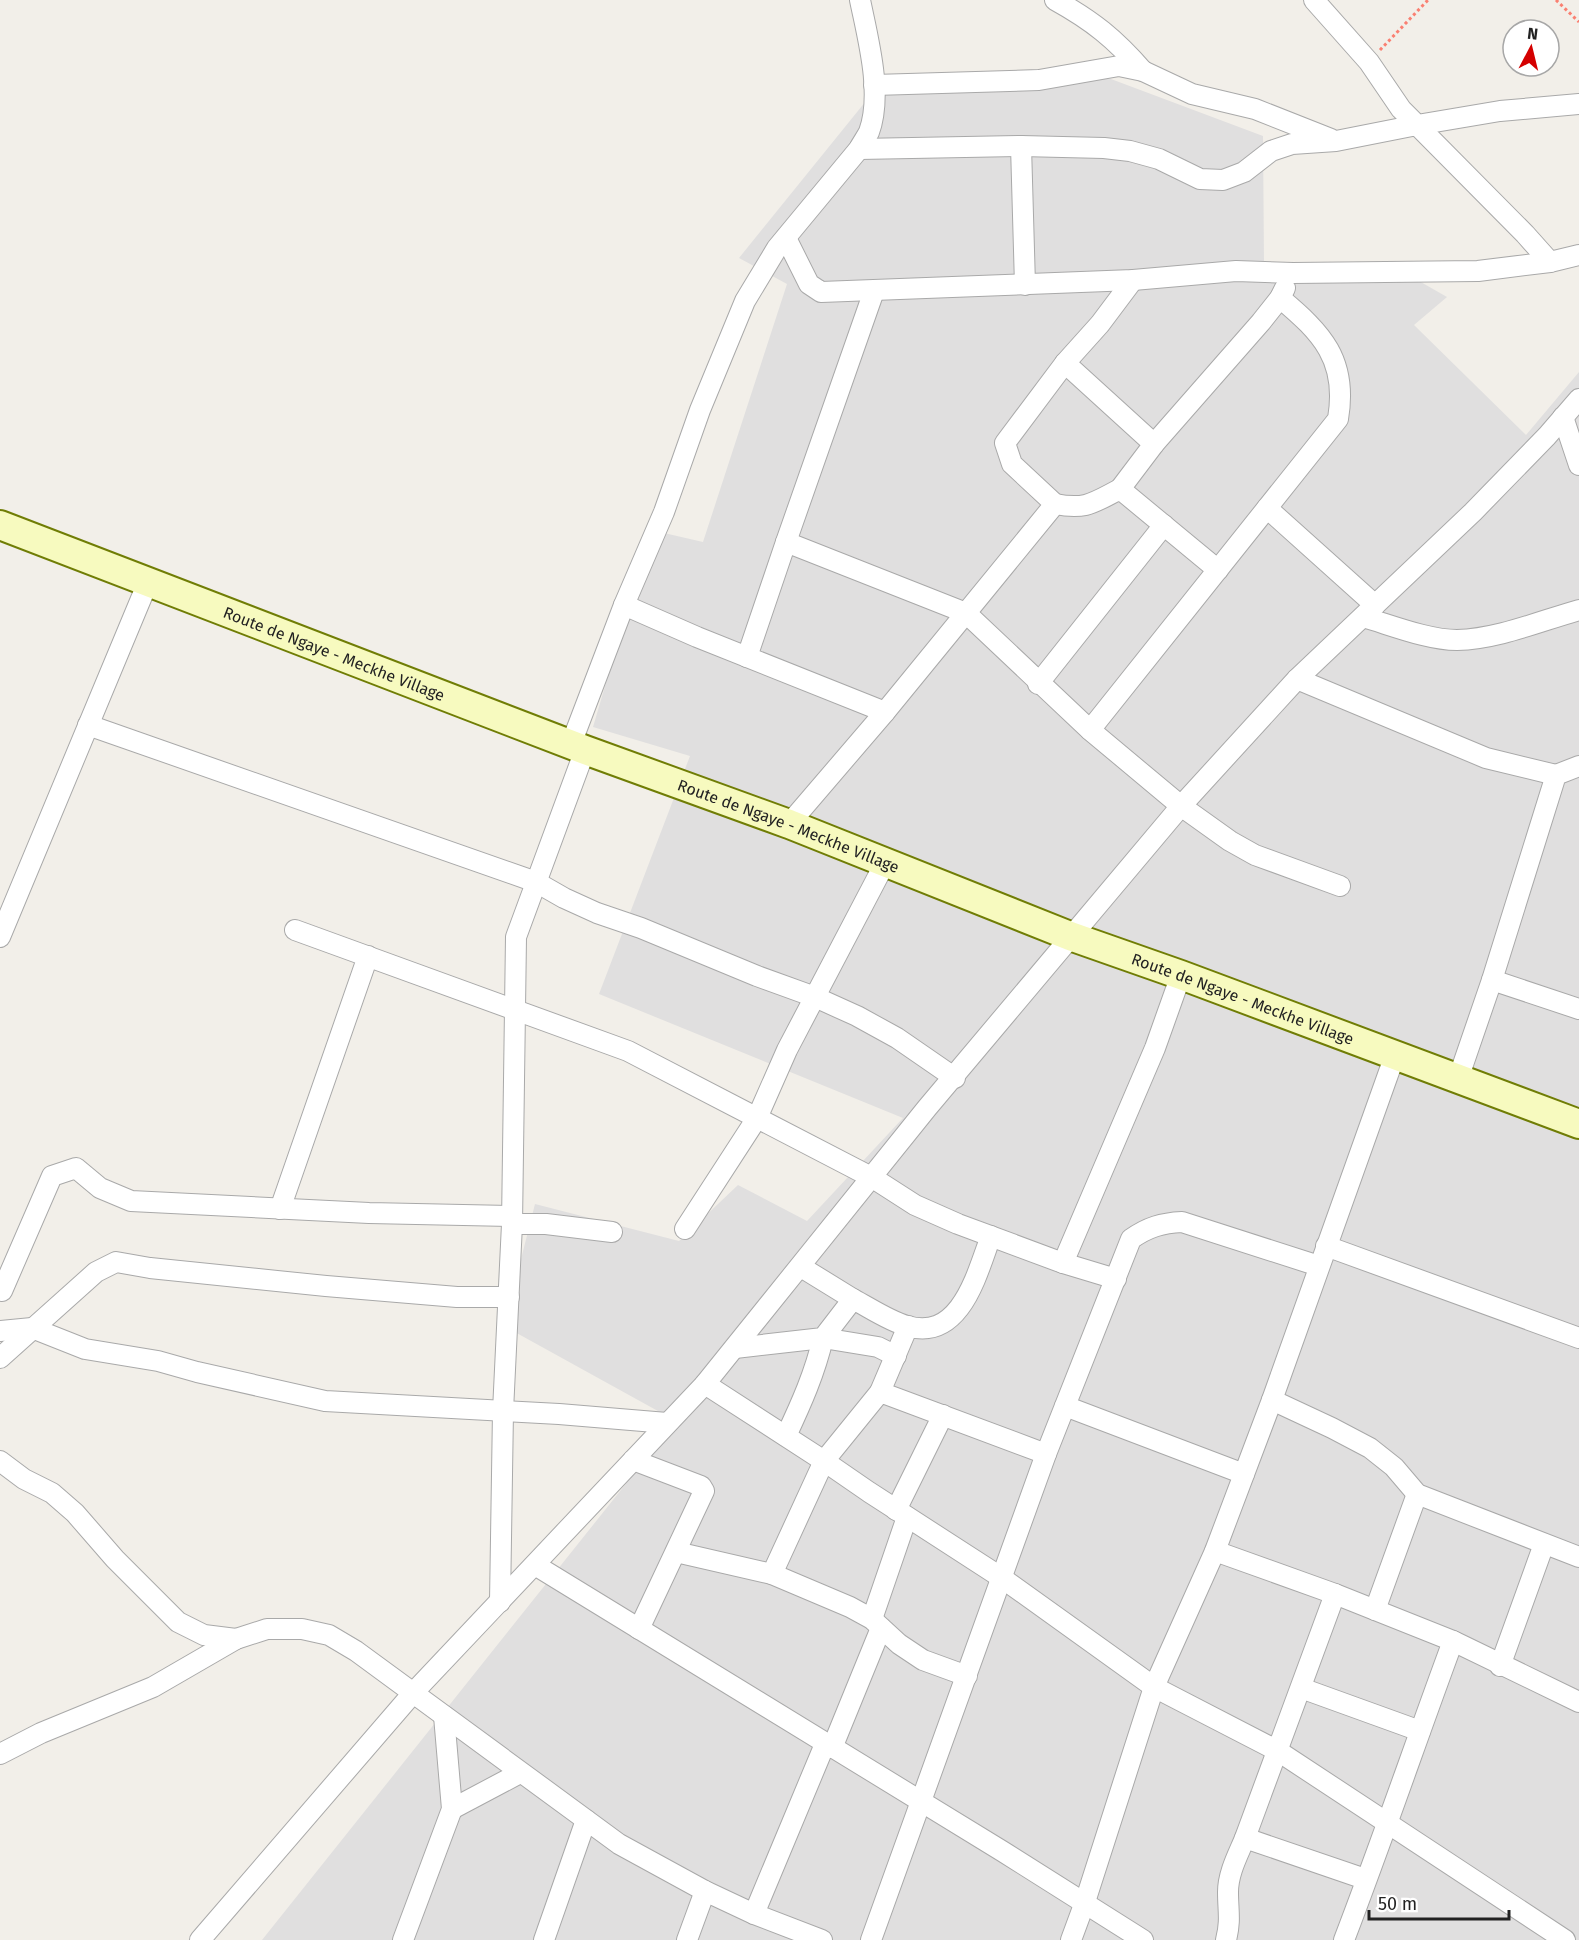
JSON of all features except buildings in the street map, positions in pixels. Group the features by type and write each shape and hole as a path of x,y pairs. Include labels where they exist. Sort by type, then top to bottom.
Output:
{"main road":[{"name":"Route de Ngaye - Meckhe Village","path":"0,525 578,747 789,824 1070,936 1181,975 1579,1124"}],"street":[{"path":"500,1602 503,1411 512,1220 516,937 536,882 624,605 664,512 700,410 745,301 777,248 859,149 869,132 873,112 874,85 860,0"},
{"path":"1055,0 1078,13 1116,41 1143,71"},
{"path":"1314,0 1369,62 1401,109 1550,262"},
{"path":"874,85 1039,80 1119,66 1143,71 1192,94 1255,110 1336,141"},
{"path":"859,149 1020,146 1104,148 1130,151 1159,159 1200,179 1223,180 1244,172 1271,151 1292,144 1336,141 1500,111 1579,104"},
{"path":"1020,146 1025,285"},
{"path":"786,238 809,284 821,292 1133,280 1236,271 1293,273 1478,271 1550,262 1579,255"},
{"path":"1133,280 1100,324 1065,363 1005,443 1012,464 1055,504 1073,507 1090,504 1120,489 1154,444 1280,298 1293,273"},
{"path":"747,657 874,291"},
{"path":"1089,730 1338,419 1341,405 1340,381 1328,347 1309,322 1280,298"},
{"path":"1065,363 1154,444"},
{"path":"200,1940 413,1693 705,1384 927,1108 1181,806 1297,679 1473,512 1579,399"},
{"path":"1563,417 1579,465"},
{"path":"1120,489 1218,570"},
{"path":"789,824 885,712 1055,504"},
{"path":"1267,508 1369,611 1436,637 1457,640 1487,636 1579,610"},
{"path":"1038,684 1164,525"},
{"path":"786,542 966,613 1038,684 1089,730 1181,806 1230,841 1255,855 1340,885"},
{"path":"0,937 148,582"},
{"path":"624,605 885,712"},
{"path":"1297,679 1486,758 1556,775 1579,766"},
{"path":"88,725 536,882 597,914 641,928 815,997 897,1038 955,1077"},
{"path":"1458,1079 1492,980 1556,775"},
{"path":"685,1228 757,1118 787,1050 885,863"},
{"path":"295,930 628,1051 873,1178 915,1205 1063,1263 1116,1279"},
{"path":"280,1209 368,956"},
{"path":"1063,1263 1155,1048 1181,975"},
{"path":"1492,980 1579,1009"},
{"path":"1071,1940 1154,1687 1215,1551 1272,1400 1395,1055"},
{"path":"2,1291 52,1176 76,1168 100,1188 131,1201 474,1216 612,1232"},
{"path":"871,1940 1046,1454 1131,1239 1145,1229 1164,1223 1182,1222 1319,1266"},
{"path":"801,1267 853,1299 908,1326 932,1328 946,1322 960,1308 970,1292 991,1236"},
{"path":"1326,1246 1579,1338"},
{"path":"0,1358 96,1272 116,1262 150,1268 326,1286 457,1297 509,1297"},
{"path":"786,1436 818,1362 823,1338 853,1299"},
{"path":"772,1574 824,1461 880,1392 908,1326"},
{"path":"0,1331 32,1328 85,1349 158,1361 325,1401 559,1414 667,1424"},
{"path":"735,1348 823,1338 878,1347 896,1356"},
{"path":"705,1384 1002,1578 1154,1687 1278,1751 1565,1940"},
{"path":"880,1392 1046,1454"},
{"path":"1272,1400 1370,1448 1394,1467 1417,1494 1579,1557"},
{"path":"1065,1406 1244,1474"},
{"path":"754,1914 829,1746 876,1624 902,1514 943,1415"},
{"path":"633,1460 701,1486 704,1491 639,1629"},
{"path":"0,1461 24,1479 52,1493 75,1513 115,1559 178,1622 204,1635 236,1639"},
{"path":"1375,1610 1417,1494"},
{"path":"1500,1666 1544,1544"},
{"path":"1215,1551 1335,1594 1453,1641 1500,1666 1579,1702"},
{"path":"676,1552 772,1574 850,1607 923,1660 967,1676"},
{"path":"535,1565 1085,1902 1143,1940"},
{"path":"1226,1940 1231,1872 1335,1594"},
{"path":"0,1754 41,1733 153,1687 236,1639 267,1629 302,1629 329,1635 356,1651 619,1844 705,1891 809,1938"},
{"path":"1344,1940 1453,1641"},
{"path":"1301,1688 1420,1731"},
{"path":"403,1940 452,1809 444,1716"},
{"path":"452,1809 520,1773"},
{"path":"544,1940 586,1820"},
{"path":"1245,1838 1365,1879"},
{"path":"687,1940 705,1891"}],"path":[{"path":"1369,62 1428,0"},
{"path":"1556,0 1579,22"}],"shaded area":[{"path":"887,75 1111,79 1263,136 1264,262 1419,281 1447,297 1414,325 1526,435 1579,372 1579,1940 262,1940 676,1421 504,1326 535,1204 679,1241 738,1185 807,1221 903,1118 599,994 690,756 593,727 651,530 703,542 787,284 739,258"}]}
